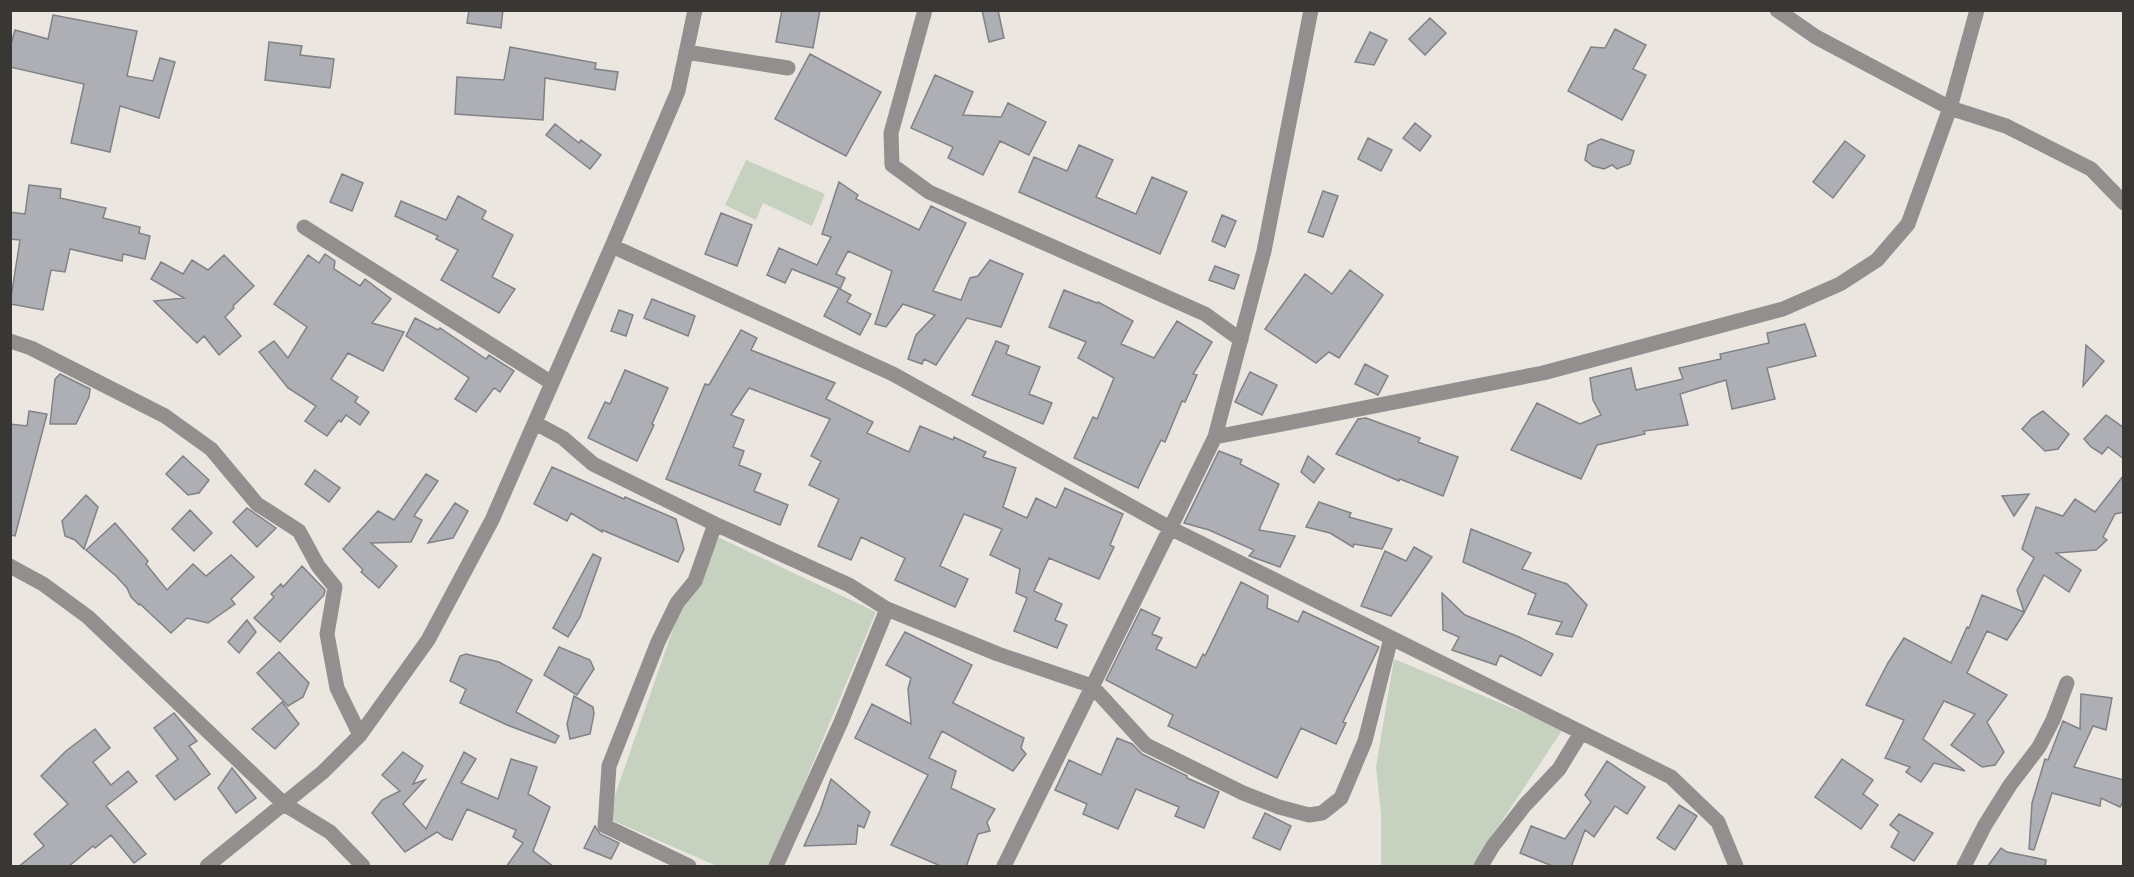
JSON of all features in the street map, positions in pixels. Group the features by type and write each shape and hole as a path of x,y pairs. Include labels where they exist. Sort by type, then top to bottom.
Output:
{"street":[{"path":"207,867 323,771 360,735 428,640 492,520 678,91 695,10"},
{"path":"926,10 891,133 892,165 929,192 1205,314 1241,340"},
{"path":"1004,867 1215,437 1264,251 1311,10"},
{"path":"1777,10 1816,37 1950,108 2006,126 2091,169 2124,203"},
{"path":"1215,437 1543,373 1783,309 1840,284 1877,260 1908,224 1950,108 1977,10"},
{"path":"686,52 788,68"},
{"path":"304,227 552,383"},
{"path":"612,246 892,374 1170,528 1671,777 1718,822 1736,867"},
{"path":"10,341 31,348 165,416 212,449 257,504 299,531 318,566 335,587 327,634 337,688 360,735"},
{"path":"535,423 563,438 592,464 715,524 849,585 887,609 998,654 1092,686 1146,745 1243,793 1279,807 1309,815 1322,813 1341,798 1365,741 1391,638"},
{"path":"689,867 605,826 609,766 658,642 677,603 695,581 715,524"},
{"path":"10,566 43,584 88,617 284,804 330,832 363,867"},
{"path":"777,867 841,722 887,609"},
{"path":"1964,867 1985,825 2039,747 2053,720 2067,683"},
{"path":"1481,867 1493,846 1559,769 1581,733"}],"green space":[{"path":"746,160 825,194 812,226 763,203 756,220 725,205"},
{"path":"707,532 876,612 770,866 717,866 607,818"},
{"path":"1394,659 1563,729 1472,866 1381,866 1381,814 1376,767"}],"building":[{"path":"469,10 503,10 501,28 467,23"},
{"path":"782,10 820,10 813,48 776,42"},
{"path":"982,10 998,10 1004,38 989,42"},
{"path":"53,15 137,31 127,76 153,81 160,58 175,62 159,118 120,106 110,152 71,143 84,84 10,67 10,48 15,30 48,39"},
{"path":"1430,18 1446,33 1425,55 1409,39"},
{"path":"1615,29 1646,45 1633,69 1646,75 1622,120 1568,91 1591,47 1605,48"},
{"path":"1370,32 1387,40 1374,65 1355,62"},
{"path":"269,42 302,46 300,55 334,59 330,88 265,80"},
{"path":"510,47 596,63 595,69 618,72 615,90 545,78 543,120 455,114 457,77 504,80"},
{"path":"810,54 881,92 846,156 775,119"},
{"path":"935,75 973,92 963,115 1001,117 1008,103 1046,122 1029,155 1000,141 983,175 948,158 953,147 911,128"},
{"path":"1415,123 1431,136 1420,151 1403,138"},
{"path":"555,124 579,143 581,140 601,155 590,169 546,135"},
{"path":"1368,138 1392,150 1381,171 1358,159"},
{"path":"1601,139 1634,151 1630,164 1617,169 1612,165 1604,169 1593,166 1585,160 1588,145"},
{"path":"1845,141 1865,156 1833,198 1813,182"},
{"path":"1079,145 1113,160 1096,197 1136,214 1152,177 1187,192 1160,254 1019,192 1034,157 1067,171"},
{"path":"342,174 363,183 352,211 330,202"},
{"path":"839,182 858,195 856,199 919,230 931,206 966,223 933,291 961,300 970,278 978,276 990,260 1023,274 1001,327 967,318 936,365 924,359 922,364 908,359 916,335 935,315 903,304 886,327 875,324 892,271 848,251 836,274 845,278 840,289 851,295 847,302 871,314 860,335 824,316 839,288 792,269 785,283 767,275 779,248 817,265 831,237 822,234"},
{"path":"29,185 61,189 60,198 106,208 103,218 140,227 139,233 150,236 145,259 123,254 122,261 70,249 65,272 51,270 43,310 10,304 20,240 10,239 10,212 25,214"},
{"path":"1323,191 1338,196 1323,237 1308,232"},
{"path":"458,196 486,211 482,219 513,235 492,277 515,289 499,313 441,280 458,250 436,239 438,236 395,216 401,201 446,220"},
{"path":"721,213 752,225 737,266 705,254"},
{"path":"1222,215 1236,221 1225,247 1212,241"},
{"path":"325,254 335,261 334,269 360,286 365,279 391,299 372,323 404,332 383,371 348,353 331,379 358,397 355,402 369,412 360,425 346,415 341,422 339,420 327,436 305,421 316,406 288,388 259,352 274,341 288,358 307,327 274,304 308,255 319,263"},
{"path":"224,255 254,286 225,317 241,336 219,355 204,336 197,343 154,301 184,298 151,279 161,262 183,274 192,260 208,270"},
{"path":"1215,266 1239,275 1234,289 1209,280"},
{"path":"1350,270 1383,295 1339,358 1329,352 1316,363 1265,329 1305,274 1332,294"},
{"path":"1064,290 1098,302 1133,321 1121,344 1154,358 1177,321 1212,342 1193,374 1197,375 1185,402 1182,401 1165,442 1161,440 1138,488 1074,458 1093,417 1097,419 1114,378 1078,358 1086,342 1049,327"},
{"path":"652,299 695,316 688,336 644,318"},
{"path":"619,310 633,315 626,336 611,331"},
{"path":"415,318 438,330 440,328 486,359 489,355 514,371 500,392 494,388 476,412 455,399 469,378 406,336"},
{"path":"1805,324 1816,356 1767,368 1775,399 1732,409 1726,380 1680,394 1688,425 1644,431 1645,434 1597,445 1581,479 1511,450 1537,403 1580,424 1601,415 1593,400 1590,378 1631,368 1636,390 1683,379 1679,368 1721,359 1720,354 1769,343 1767,333"},
{"path":"741,330 757,338 751,350 835,383 826,399 873,422 867,433 909,452 920,426 953,440 954,437 986,452 983,457 1016,468 1003,507 1027,518 1036,498 1056,508 1065,488 1123,514 1110,545 1114,547 1099,579 1049,558 1034,591 1062,604 1055,620 1067,625 1057,648 1014,631 1027,598 1016,593 1020,569 990,555 1002,529 964,514 940,566 968,579 955,607 895,580 905,558 861,537 851,560 818,546 839,499 809,485 821,461 811,456 830,419 749,388 731,415 744,420 733,447 744,451 739,465 761,474 754,491 788,505 780,525 666,479 705,384 709,385"},
{"path":"996,341 1009,346 1006,354 1040,367 1029,394 1052,403 1043,424 972,395"},
{"path":"2086,345 2104,361 2083,386"},
{"path":"1365,364 1388,376 1378,395 1355,384"},
{"path":"625,370 668,388 637,461 588,438 605,402 610,404"},
{"path":"1250,372 1277,385 1262,415 1235,402"},
{"path":"60,374 90,389 89,397 76,424 50,424 55,379"},
{"path":"29,411 47,414 15,536 10,535 10,424 27,426"},
{"path":"2043,411 2069,434 2058,449 2045,451 2022,429 2032,418"},
{"path":"2106,415 2124,428 2124,459 2108,447 2102,454 2084,439"},
{"path":"1366,418 1420,438 1418,442 1458,457 1443,496 1400,479 1399,481 1336,454 1358,419"},
{"path":"1219,451 1242,460 1240,464 1279,484 1259,530 1295,536 1280,567 1249,556 1254,550 1209,530 1184,523"},
{"path":"183,456 209,480 199,493 188,495 166,474"},
{"path":"1308,456 1324,469 1314,483 1301,472"},
{"path":"552,467 676,519 684,549 678,562 602,530 602,532 571,513 567,521 534,504"},
{"path":"315,470 340,488 329,502 305,484"},
{"path":"426,474 438,481 414,516 422,520 411,542 371,543 397,566 379,588 361,572 363,570 343,549 378,511 394,520"},
{"path":"2124,475 2124,512 2115,514 2103,537 2107,540 2096,550 2056,553 2081,570 2069,592 2044,575 2024,613 2007,640 1987,631 1967,673 2007,695 1987,722 2004,752 1995,765 1982,767 1951,745 1975,714 1944,701 1923,739 1965,771 1934,763 1921,782 1906,772 1910,767 1885,758 1904,720 1866,705 1904,638 1951,663 1967,627 1969,628 1982,595 2024,612 2017,590 2034,558 2022,549 2036,507 2063,516 2075,499 2095,512"},
{"path":"2029,494 2014,516 2002,496"},
{"path":"86,495 98,507 84,549 75,540 65,536 62,521"},
{"path":"1319,502 1351,513 1349,517 1392,529 1382,549 1354,544 1353,547 1330,533 1306,527"},
{"path":"455,503 468,511 453,538 428,543"},
{"path":"247,508 276,528 257,547 233,522"},
{"path":"190,510 212,533 194,551 172,529"},
{"path":"115,523 148,561 146,564 167,590 193,564 206,576 231,555 254,577 231,599 235,604 208,623 187,618 171,633 131,597 127,588 116,576 86,550"},
{"path":"1471,529 1531,553 1522,569 1567,584 1587,605 1572,637 1556,634 1562,622 1528,614 1536,594 1463,562"},
{"path":"1414,547 1432,557 1391,616 1361,606 1385,551 1406,561"},
{"path":"593,554 601,558 580,617 568,637 553,628"},
{"path":"302,566 325,590 324,595 280,642 254,618 274,597 271,594 281,584 283,587"},
{"path":"1241,582 1268,596 1267,608 1298,622 1303,611 1379,647 1343,722 1346,723 1336,744 1301,728 1277,778 1168,726 1173,715 1106,680 1141,609 1160,618 1152,634 1162,638 1156,649 1196,668 1203,654 1205,656"},
{"path":"1442,593 1465,615 1553,654 1541,676 1500,655 1496,665 1452,650 1459,637 1443,630"},
{"path":"247,620 256,632 239,653 228,642"},
{"path":"905,632 972,665 953,703 1024,738 1021,748 1026,754 1013,771 942,731 929,758 956,771 951,788 995,809 987,822 990,831 978,834 966,867 943,867 891,845 928,775 855,738 872,704 911,724 908,689 911,678 886,665"},
{"path":"559,647 590,660 594,669 577,695 544,675"},
{"path":"279,652 309,683 303,697 288,706 257,673"},
{"path":"466,654 499,662 532,680 516,712 559,736 555,743 507,725 460,703 466,689 450,681 460,656"},
{"path":"2081,694 2112,698 2106,730 2093,726 2074,767 2124,780 2124,800 2120,807 2101,798 2100,806 2052,793 2034,850 2029,849 2032,803 2045,759 2048,760 2063,721 2080,729"},
{"path":"574,696 593,707 594,714 590,734 570,739 567,724"},
{"path":"282,702 299,724 275,749 252,729"},
{"path":"174,713 197,741 189,746 210,774 175,800 156,776 178,759 154,728"},
{"path":"95,729 110,748 93,762 111,785 128,771 137,782 106,806 146,854 134,863 111,835 95,848 93,846 68,867 18,867 44,846 34,834 68,804 41,776 66,751"},
{"path":"1117,738 1132,744 1142,754 1187,778 1219,792 1204,828 1175,816 1179,807 1136,789 1118,829 1083,814 1087,804 1055,790 1069,760 1101,775"},
{"path":"403,752 423,766 413,784 425,780 403,804 426,829 464,752 476,759 461,783 498,799 511,759 537,767 528,794 550,807 533,851 554,867 506,867 523,843 513,837 516,830 467,809 452,840 437,832 405,852 372,813 382,800 400,791 382,775"},
{"path":"1842,759 1873,780 1863,794 1878,805 1861,829 1815,797"},
{"path":"1607,761 1645,787 1627,814 1615,806 1594,837 1585,830 1571,867 1555,867 1520,853 1531,826 1565,839 1591,802 1585,795"},
{"path":"232,768 256,798 236,813 218,788"},
{"path":"831,779 870,812 864,828 858,825 856,844 804,846 820,811"},
{"path":"1679,805 1697,816 1675,850 1657,838"},
{"path":"1265,813 1291,826 1280,850 1253,838"},
{"path":"1899,814 1933,833 1914,861 1891,847 1899,832 1890,825"},
{"path":"595,826 600,834 619,843 611,859 584,848"},
{"path":"2001,848 2007,852 2046,860 2045,867 1987,867"}]}
